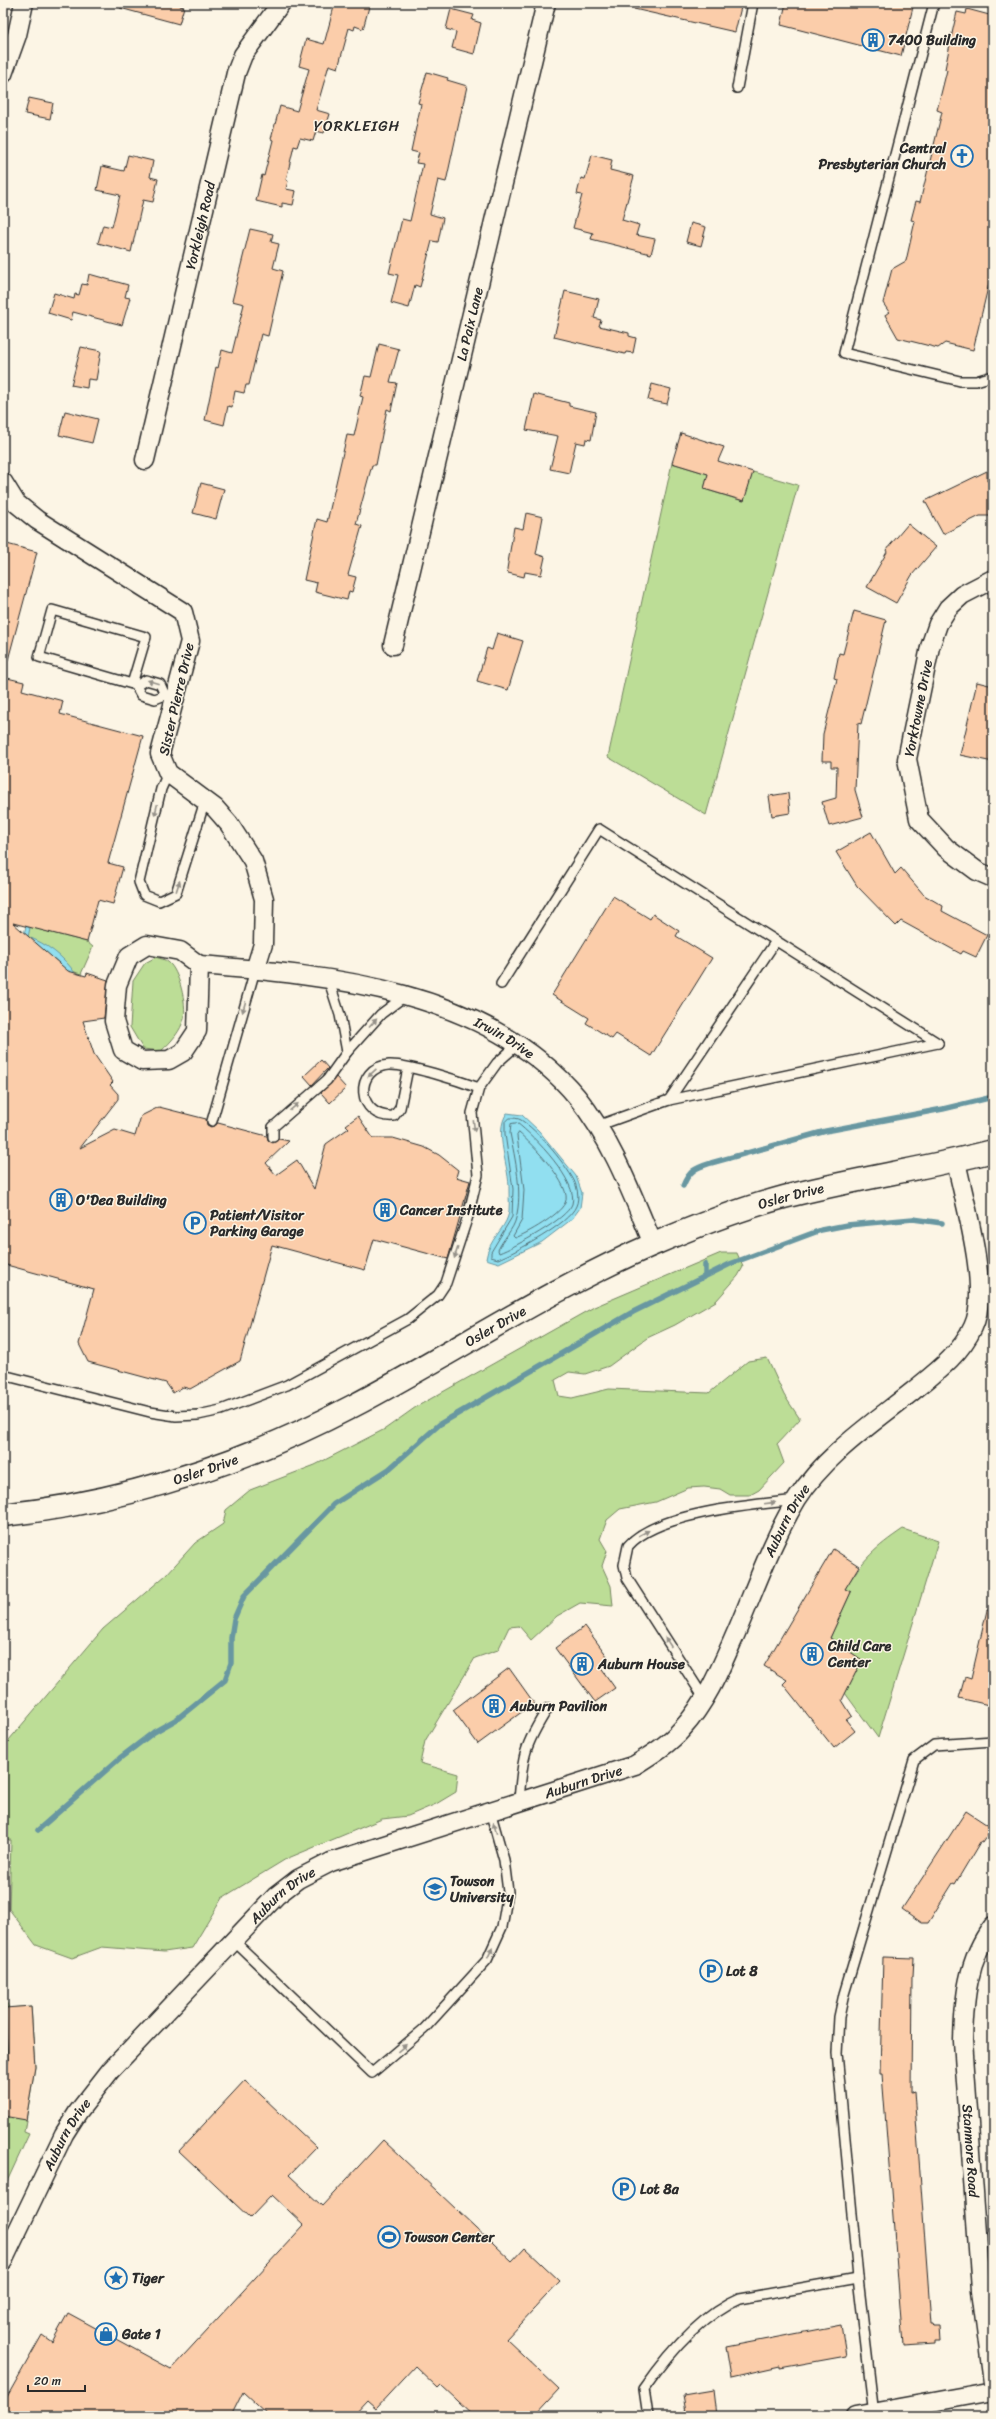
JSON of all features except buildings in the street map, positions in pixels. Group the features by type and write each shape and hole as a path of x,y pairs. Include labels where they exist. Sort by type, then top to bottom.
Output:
{"street":[{"path":"3,74 6,56 24,3"},
{"name":"Yorkleigh Road","path":"145,460 236,73 243,55 282,3"},
{"name":"La Paix Lane","path":"393,645 546,3"},
{"name":"Sister Pierre Drive","path":"3,482 16,503 37,520 182,612 190,641 170,697 160,754 168,773 215,808 243,844 253,861 264,899 263,944 255,970"},
{"name":"Yorktowne Drive","path":"993,579 962,595 948,608 938,624 930,647 907,759 920,819 946,848 977,871 993,878"},
{"path":"147,946 180,951 200,965 198,1031 183,1052 169,1060 142,1062 123,1050 114,1021 117,985 129,956 147,946"},
{"name":"Irwin Drive","path":"200,965 270,970 328,978 405,996 462,1016 517,1045 563,1082 597,1126 619,1165 653,1244"},
{"name":"Osler Drive","path":"3,1515 53,1509 132,1491 167,1482 250,1454 352,1406 553,1294 653,1244 720,1218 783,1197 956,1161 993,1151"},
{"name":"Auburn Drive","path":"3,2261 64,2134 78,2112 110,2071 276,1896 298,1880 331,1862 635,1765 657,1751 681,1730 704,1698 720,1672 777,1540 797,1500 826,1464 862,1431 936,1372 964,1344 974,1326 978,1307 980,1279 956,1161"},
{"name":"Stanmore Road","path":"993,1926 976,1955 967,1980 963,2041 981,2290 993,2382"},
{"path":"856,2416 874,2414 993,2391"}],"lane":[{"path":"737,88 753,3"},
{"path":"934,3 844,353 960,381 976,381 993,376"},
{"path":"134,685 146,637 52,610 38,657 134,685 141,695 155,699 170,697 160,684 146,680 134,685"},
{"path":"168,773 161,789 139,882 144,895 159,900 176,893 205,801"},
{"path":"501,984 599,829 938,1043 669,1100 597,1126"},
{"path":"669,1100 776,941"},
{"path":"212,1121 255,970"},
{"path":"328,978 340,1015 347,1052"},
{"path":"273,1137 273,1126 327,1080 347,1052 381,1014 405,996"},
{"path":"3,1375 150,1412 176,1416 198,1415 221,1410 288,1385 420,1311 438,1295 446,1282 468,1216 478,1175 472,1113 479,1088 497,1063 517,1045"},
{"path":"408,1068 400,1108 394,1116 385,1117 373,1112 365,1102 364,1086 368,1075 377,1068 390,1065 408,1068 458,1080 479,1088"},
{"path":"704,1698 627,1578 624,1564 628,1546 646,1532 686,1517 744,1506 797,1500"},
{"path":"519,1802 521,1768 525,1748 548,1708"},
{"path":"874,2414 858,2278 837,2052 839,2017 844,1994 914,1760 934,1745 993,1740"},
{"path":"234,1941 372,2073 424,2030 487,1960 502,1927 508,1892 504,1860 490,1811"},
{"path":"648,2416 644,2389 660,2366 712,2314 724,2306 739,2300 858,2278"}],"green space":[{"path":"672,463 708,474 704,489 743,501 753,472 798,485 706,815 608,757"},
{"path":"26,926 87,942 93,947 81,974 65,969 49,954 29,946"},
{"path":"156,957 167,961 176,972 181,988 185,1012 183,1023 178,1032 161,1051 143,1049 130,1027 133,981 145,963"},
{"path":"721,1253 737,1253 743,1267 738,1276 716,1301 675,1325 647,1338 609,1366 585,1374 569,1372 555,1380 559,1396 572,1398 609,1389 709,1393 748,1361 767,1358 784,1395 800,1419 777,1444 784,1463 759,1490 750,1495 730,1495 720,1489 704,1487 688,1488 656,1502 620,1509 607,1520 600,1539 607,1551 602,1566 611,1586 613,1606 580,1603 557,1616 531,1640 519,1626 509,1627 498,1650 475,1658 425,1741 420,1763 458,1774 456,1792 436,1804 408,1816 382,1819 286,1859 222,1898 192,1948 164,1952 102,1947 72,1958 36,1945 9,1909 11,1840 3,1841 3,1747 103,1629 166,1575 195,1543 223,1524 226,1510 250,1490 315,1465 385,1429 416,1407 594,1307"},
{"path":"903,1529 938,1541 878,1738 845,1693 862,1660 830,1638 851,1592 845,1589 870,1555"},
{"path":"3,1995 9,2008 31,2006 35,2067 24,2132 29,2134 3,2190"}],"water":[{"path":"26,926 30,928 28,937 54,951 66,961 75,973 68,978 61,965 50,956 22,943"},
{"path":"507,1113 522,1115 539,1131 576,1176 582,1193 580,1208 572,1219 542,1242 499,1263 486,1259 493,1240 506,1221 509,1213 509,1182 502,1140 503,1121"}],"waterway":[{"path":"683,1186 690,1173 711,1163 826,1131 943,1109 993,1097"},
{"path":"38,1830 120,1758 154,1732 177,1719 225,1680 231,1663 231,1638 234,1619 244,1596 334,1504 389,1469 440,1424 633,1312 730,1264 821,1230 847,1225 913,1219 942,1223"},
{"path":"705,1264 705,1276"}],"place":[{"name":"7400 Building","path":"873,40"},
{"name":"Central Presbyterian Church","path":"962,156"},
{"name":"O'Dea Building","path":"61,1200"},
{"name":"Cancer Institute","path":"385,1210"},
{"name":"Patient/Visitor Parking Garage","path":"195,1223"},
{"name":"Child Care Center","path":"812,1654"},
{"name":"Auburn House","path":"582,1664"},
{"name":"Auburn Pavilion","path":"494,1706"},
{"name":"Towson University","path":"435,1889"},
{"name":"Lot 8","path":"711,1971"},
{"name":"Lot 8a","path":"624,2189"},
{"name":"Towson Center","path":"389,2237"},
{"name":"Tiger","path":"116,2278"},
{"name":"Gate 1","path":"106,2334"}],"district":[{"name":"YORKLEIGH","path":"357,126"}]}
